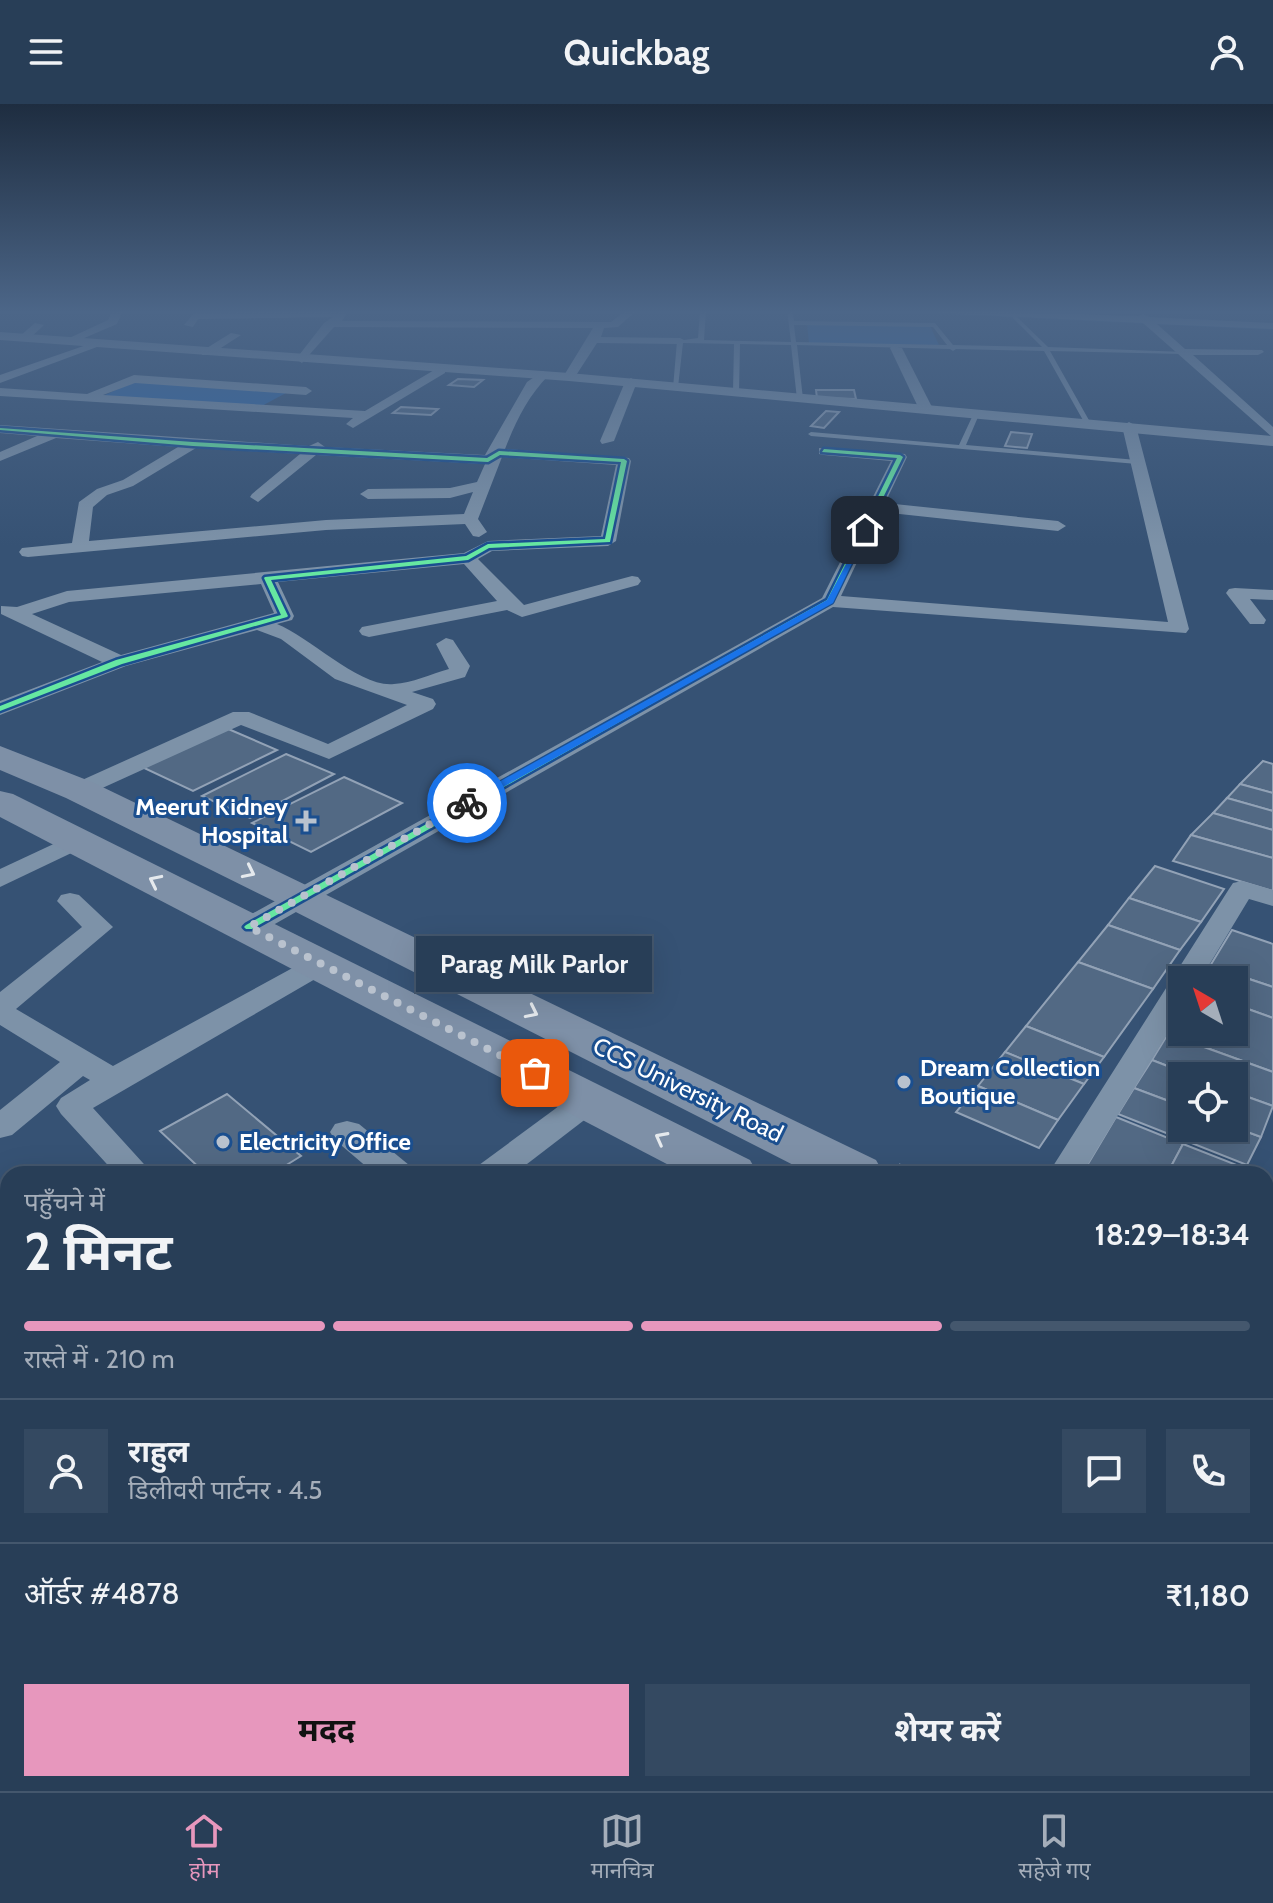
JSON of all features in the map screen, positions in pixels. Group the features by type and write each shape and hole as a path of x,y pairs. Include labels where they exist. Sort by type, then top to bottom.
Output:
{"highway":[{"name":"CCS University Road","path":"0,757 79,790 299,897 841,1166"},
{"path":"0,802 716,1166"}],"street":[{"path":"85,398 109,389"},
{"path":"265,411 306,391 273,389"},
{"path":"258,497 311,451 410,389"},
{"path":"470,519 499,453 508,424 529,389"},
{"path":"607,441 628,389"},
{"path":"696,389 1273,441"},
{"path":"916,389 926,409"},
{"path":"1223,389 1273,434"},
{"path":"0,392 366,415"},
{"path":"491,425 508,424"},
{"path":"249,927 830,601 1179,629 1129,426"},
{"path":"0,429 311,451 488,460 499,453 624,461 608,541 488,546 468,558 67,597 8,610"},
{"path":"0,457 53,434"},
{"path":"80,548 85,505 102,492 128,483 193,444"},
{"path":"824,451 900,457 830,601"},
{"path":"368,494 450,493 484,485"},
{"path":"876,507 1058,526"},
{"path":"470,519 488,546"},
{"path":"28,552 326,525 470,519"},
{"path":"468,558 510,604 522,611 632,581"},
{"path":"0,709 119,662 285,616 267,578"},
{"path":"1257,620 1235,593 1273,595"},
{"path":"369,631 510,604"},
{"path":"8,610 119,662"},
{"path":"79,790 241,717 329,752 425,704 342,675 288,635 257,623"},
{"path":"390,692 458,673 460,666 446,644"},
{"path":"0,879 75,842"},
{"path":"1195,966 1242,889 1273,898"},
{"path":"70,901 99,927 0,1010 113,1080"},
{"path":"128,1166 72,1106 319,965"},
{"path":"1070,1166 1168,1008"},
{"path":"0,1127 82,1061"},
{"path":"502,1166 589,1100"},
{"path":"347,1132 387,1166"}],"lane":[{"path":"799,389 800,399"},
{"path":"1068,389 1087,422"},
{"path":"962,447 975,417"},
{"path":"811,434 1137,462"}],"shaded area":[{"path":"119,389 232,389 286,393 258,408 103,396"}],"building":[{"path":"816,390 854,390 856,399 817,398"},
{"path":"401,407 438,409 431,415 393,413"},
{"path":"826,411 839,412 824,428 811,426"},
{"path":"1011,432 1032,434 1027,448 1005,446"},
{"path":"226,728 277,750 193,791 142,767"},
{"path":"286,754 334,774 250,818 202,796"},
{"path":"1263,761 1273,764 1273,793 1240,784"},
{"path":"344,777 402,803 311,852 252,823"},
{"path":"1240,784 1273,793 1273,811 1227,798"},
{"path":"1227,798 1273,811 1273,830 1213,813"},
{"path":"1213,813 1273,830 1273,858 1191,835"},
{"path":"1191,835 1273,858 1273,891 1173,861"},
{"path":"1155,866 1224,889 1201,922 1129,898"},
{"path":"1129,898 1201,922 1180,950 1108,925"},
{"path":"1108,925 1180,950 1153,989 1078,962"},
{"path":"1232,930 1273,944 1273,987 1248,979 1248,966 1210,966"},
{"path":"1078,962 1153,989 1104,1057 1026,1026"},
{"path":"1248,979 1273,987 1273,1018 1248,1009"},
{"path":"1248,1009 1273,1018 1273,1072 1201,1046 1248,1046"},
{"path":"1026,1026 1104,1057 1084,1084 1005,1052"},
{"path":"1168,1034 1168,1046 1201,1046 1245,1062 1168,1062 1168,1066 1152,1060"},
{"path":"1005,1052 1084,1084 1058,1120 978,1086"},
{"path":"1152,1060 1168,1066 1168,1101 1134,1088"},
{"path":"1248,1063 1273,1072 1273,1106 1248,1097"},
{"path":"978,1086 1058,1120 1039,1148 956,1112"},
{"path":"1134,1088 1168,1101 1168,1134 1118,1114"},
{"path":"227,1094 301,1156 285,1166 197,1166 160,1131"},
{"path":"1248,1097 1273,1106 1261,1137 1248,1132"},
{"path":"1116,1117 1168,1138 1168,1142 1183,1144 1171,1166 1087,1166"},
{"path":"1248,1132 1261,1137 1247,1165 1189,1142 1248,1142"},
{"path":"1183,1144 1239,1166 1171,1166"}],"cycle path":[{"path":"0,429 193,444 488,460 499,453 624,461 608,541 488,546 468,558 267,578 285,616 119,662 0,709"},
{"path":"249,927 830,601 900,457 824,451"}],"way so far":[{"path":"467,803 249,927 535,1073"}],"place":[{"name":"Meerut Kidney Hospital","path":"306,821"},
{"name":"Parag Milk Parlor","path":"535,1073"},
{"name":"Dream Collection Boutique","path":"904,1082"},
{"name":"Electricity Office","path":"223,1142"}],"route":[{"path":"467,803 830,601 865,530"}]}
